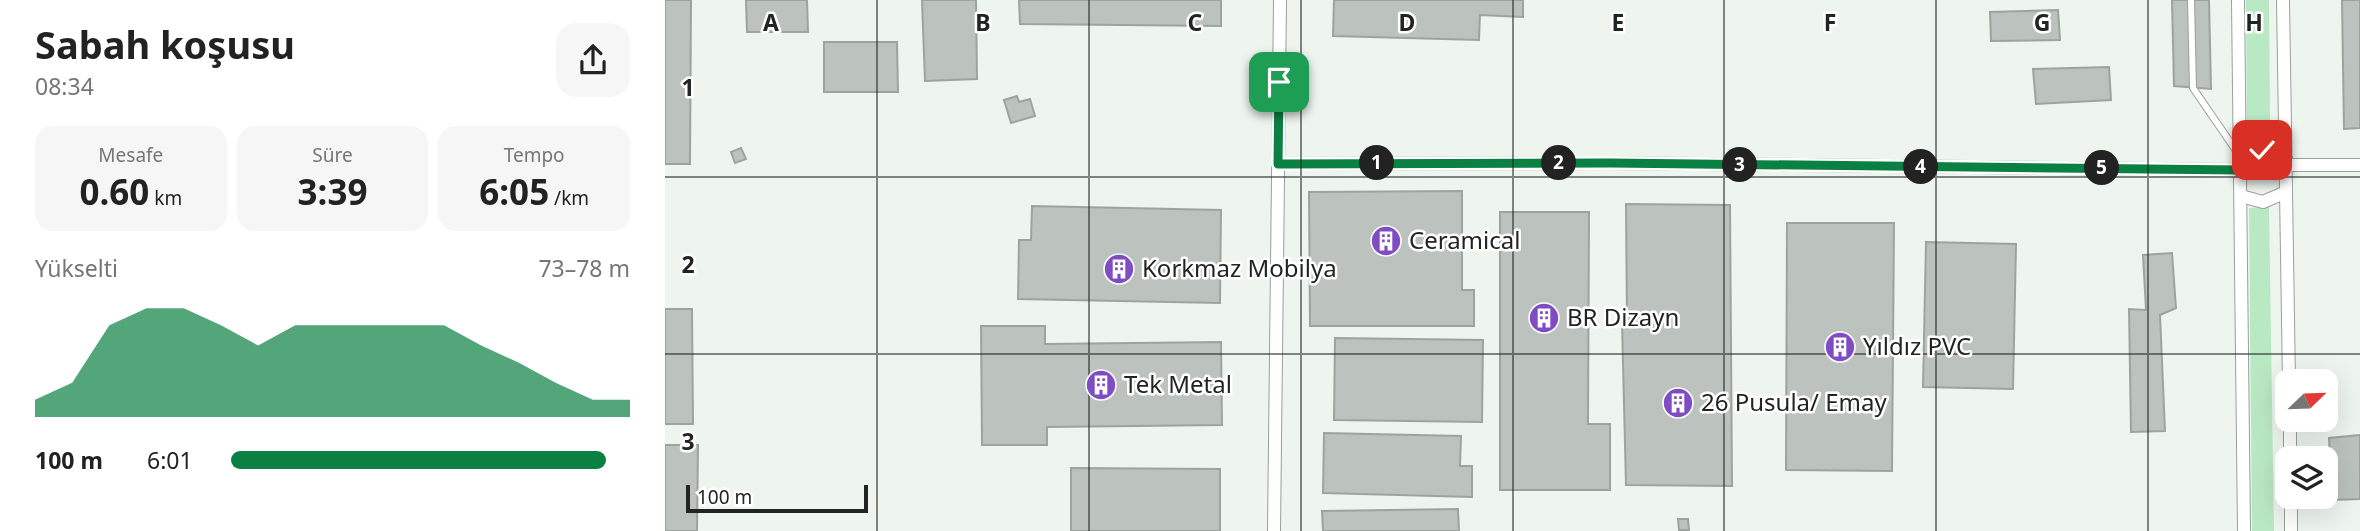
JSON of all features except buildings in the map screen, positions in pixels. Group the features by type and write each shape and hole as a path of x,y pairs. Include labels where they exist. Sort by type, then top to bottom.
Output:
{"street":[{"path":"1274,531 1280,0"},
{"path":"2238,0 2244,531"},
{"path":"2283,0 2289,369"},
{"path":"1278,164 2240,164 2262,150 2286,161 2360,165"},
{"path":"2241,196 2263,202 2286,192"},
{"path":"2291,509 2291,531"}],"lane":[{"path":"2191,0 2193,88 2240,164"}],"green space":[{"path":"2246,0 2269,0 2270,120 2247,135"},
{"path":"2269,207 2274,531 2252,531 2249,208"}],"place":[{"name":"Ceramical","path":"1386,241"},
{"name":"Korkmaz Mobilya","path":"1119,269"},
{"name":"BR Dizayn","path":"1544,318"},
{"name":"Yıldız PVC","path":"1840,347"},
{"name":"Tek Metal","path":"1101,385"},
{"name":"26 Pusula/ Emay","path":"1678,403"}],"route":[{"path":"1279,82 1278,164 1611,163 2240,170 2240,157 2262,150"}]}
